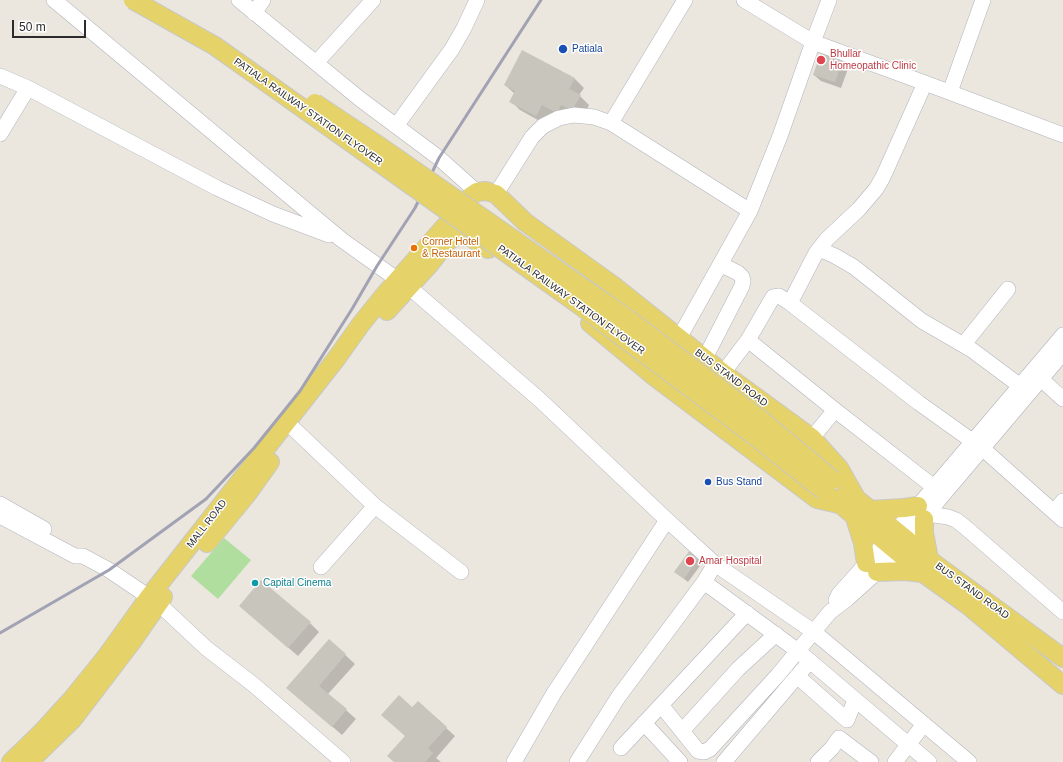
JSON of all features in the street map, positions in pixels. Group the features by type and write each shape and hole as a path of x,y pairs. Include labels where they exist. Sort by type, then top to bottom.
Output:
{"main road":[{"name":"PATIALA RAILWAY STATION FLYOVER","path":"133,0 221,50 578,304 748,431 829,486 856,507"},
{"name":"PATIALA RAILWAY STATION FLYOVER","path":"159,0 226,40 288,85 391,153 628,319 760,418 829,486"},
{"path":"477,192 486,191 496,194"},
{"name":"BUS STAND ROAD","path":"393,304 403,284 462,207 471,196 477,192"},
{"name":"BUS STAND ROAD","path":"496,194 525,222 614,286 724,373 812,438 839,468 856,507 1063,685"},
{"name":"BUS STAND ROAD","path":"403,284 429,265 448,241 455,237 469,236 590,322 655,377 817,499 856,507"},
{"name":"MALL ROAD","path":"29,762 73,719 150,618 153,600 361,324 403,284"},
{"name":"MALL ROAD","path":"11,762 41,733 72,698 153,600 248,493 294,429 393,304"},
{"path":"856,507 904,508 923,513 926,566 904,571 872,567 863,543 856,507"},
{"name":"BUS STAND ROAD","path":"926,566 1063,658"}],"street":[{"path":"54,0 342,240 403,284 539,399 667,520 716,564 814,632 969,762"},
{"path":"238,0 360,99 439,158 477,192"},
{"path":"254,13 263,0"},
{"path":"316,63 373,0"},
{"path":"396,126 452,49 477,0"},
{"path":"611,123 685,0"},
{"path":"744,0 812,42 925,82 1063,135"},
{"path":"655,377 679,338 750,211 780,136 812,42 829,0"},
{"path":"950,92 983,0"},
{"path":"0,76 28,88 216,188 273,214 342,240"},
{"path":"790,303 812,258 819,249 860,209 876,190 925,82"},
{"path":"0,134 28,88"},
{"path":"496,194 532,137 543,126 559,118 574,116 594,117 611,123 750,211"},
{"path":"819,249 854,267 922,321 964,344 1025,389"},
{"path":"705,358 742,286 743,280 738,273 720,264"},
{"path":"964,344 1008,289"},
{"path":"724,373 748,340 775,296 779,296 919,403 978,445 1060,511"},
{"path":"661,705 698,750 704,752 710,749 777,676 814,632 830,612 839,594 872,567 923,513 1025,389 1063,336"},
{"path":"748,340 934,487"},
{"path":"1025,389 1041,379 1063,353"},
{"path":"1041,379 1063,399"},
{"path":"812,438 835,410"},
{"path":"294,429 375,506 461,572"},
{"path":"923,513 934,487 978,445"},
{"path":"0,504 79,549 83,556"},
{"path":"321,567 375,506"},
{"path":"923,513 956,520 965,526 1063,612"},
{"path":"0,516 75,556 83,556 109,570 153,600 206,648 254,685 342,762"},
{"path":"514,762 554,692 667,520"},
{"path":"576,762 619,696 716,564"},
{"path":"704,582 798,651 928,762"},
{"path":"620,748 747,613"},
{"path":"682,731 730,677 776,634"},
{"path":"724,762 810,661"},
{"path":"796,676 847,720 856,700"},
{"path":"644,723 680,762"},
{"path":"895,762 924,724"},
{"path":"818,762 832,748 839,738 871,762"}],"green space":[{"path":"224,538 251,560 218,599 191,576"}],"building":[{"path":"522,50 575,78 569,89 581,95 572,110 561,105 557,113 542,105 536,116 509,102 515,91 504,85"},
{"path":"821,52 843,59 835,82 813,75"},
{"path":"690,550 699,557 684,579 674,572"},
{"path":"261,580 311,622 288,648 239,606"},
{"path":"329,639 346,654 319,686 347,709 332,727 286,688"},
{"path":"399,695 412,707 418,701 447,727 428,748 433,753 425,762 394,762 387,756 405,736 381,715"}],"railway":[{"path":"0,633 109,570 206,499 254,448 300,391 352,309 377,266 415,208 439,158 541,0"}],"place":[{"name":"Patiala","path":"563,49"},
{"name":"Bhullar Homeopathic Clinic","path":"821,60"},
{"name":"Corner Hotel & Restaurant","path":"414,248"},
{"name":"Bus Stand","path":"708,482"},
{"name":"Amar Hospital","path":"690,561"},
{"name":"Capital Cinema","path":"255,583"}]}
